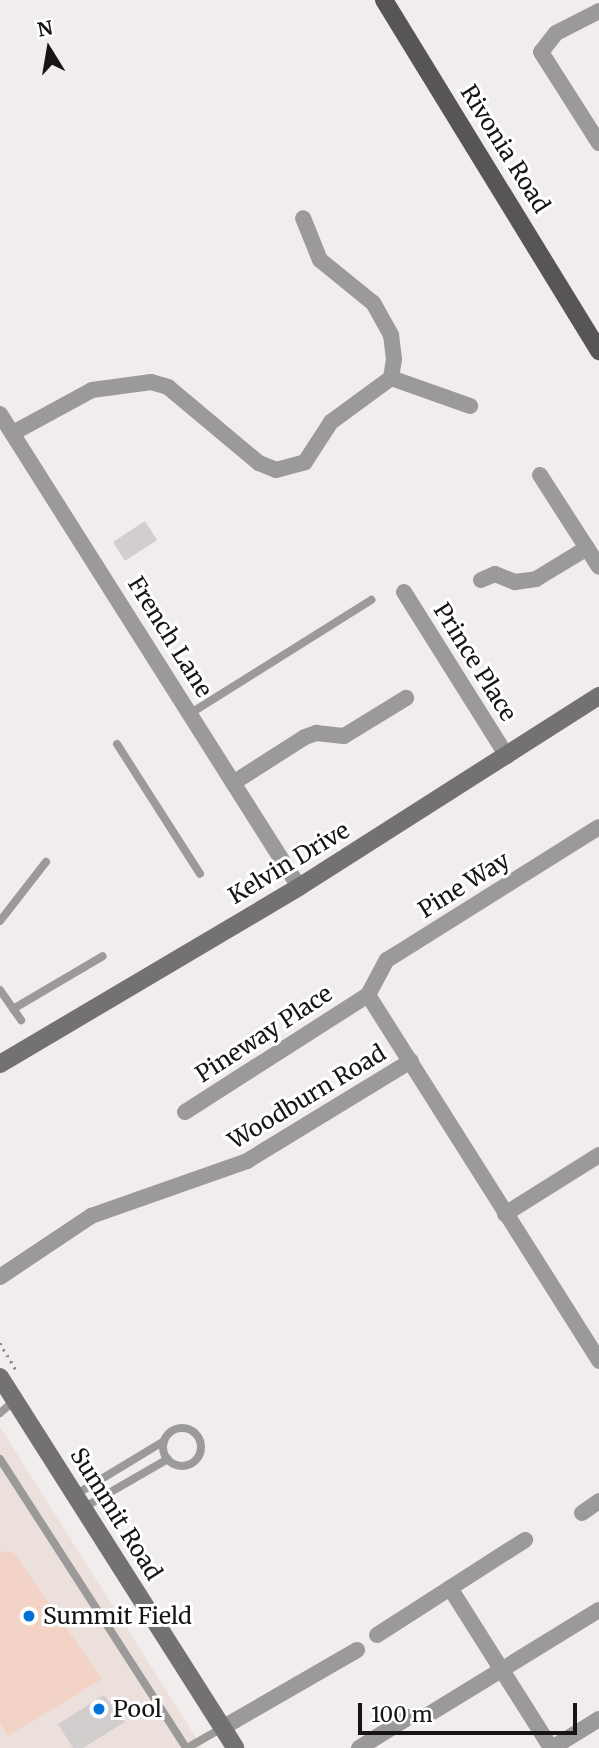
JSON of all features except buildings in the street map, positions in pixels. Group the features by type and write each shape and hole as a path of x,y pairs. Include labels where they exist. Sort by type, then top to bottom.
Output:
{"main road":[{"name":"Rivonia Road","path":"384,0 595,335"},
{"name":"Kelvin Drive","path":"0,1064 299,887 599,696"},
{"name":"Summit Road","path":"0,1377 234,1748"}],"street":[{"path":"599,10 556,33 541,52 545,66 599,143"},
{"path":"303,218 320,260 373,303 391,335 391,378"},
{"path":"391,378 470,406"},
{"path":"13,433 92,390 151,382 168,387 260,463 289,469 305,462 331,422 391,378"},
{"name":"French Lane","path":"0,414 299,887"},
{"path":"540,475 599,567"},
{"path":"481,580 495,574 515,582 536,579 587,548"},
{"name":"Prince Place","path":"404,592 507,756"},
{"path":"233,783 312,733 344,736 406,698"},
{"name":"Pine Way","path":"368,995 387,960 599,827"},
{"name":"Woodburn Road","path":"368,995 599,1361"},
{"name":"Pineway Place","path":"185,1112 368,995"},
{"name":"Woodburn Road","path":"0,1277 91,1216 247,1161 411,1061"},
{"path":"505,1214 599,1155"},
{"path":"582,1513 599,1501"},
{"path":"377,1634 525,1540"},
{"path":"450,1588 551,1748 599,1718"},
{"path":"426,1716 599,1611"},
{"path":"222,1728 357,1650"},
{"path":"359,1748 409,1717"}],"lane":[{"path":"191,713 370,600"},
{"path":"117,744 200,874"},
{"path":"0,921 46,862"},
{"path":"13,1009 103,956"},
{"path":"0,990 21,1020"},
{"path":"0,1413 15,1401"},
{"path":"79,1501 164,1441 173,1431 185,1428 200,1440 200,1452 192,1462 180,1465 169,1459 164,1441"},
{"path":"0,1459 187,1748 222,1728"},
{"path":"79,1501 169,1459"}],"shaded area":[{"path":"0,1427 198,1741 202,1748 0,1748"},
{"name":"Summit Field","path":"0,1551 14,1553 102,1679 8,1736 0,1723"}],"place":[{"name":"Summit Field","path":"29,1616"},
{"name":"Pool","path":"99,1709"}]}
